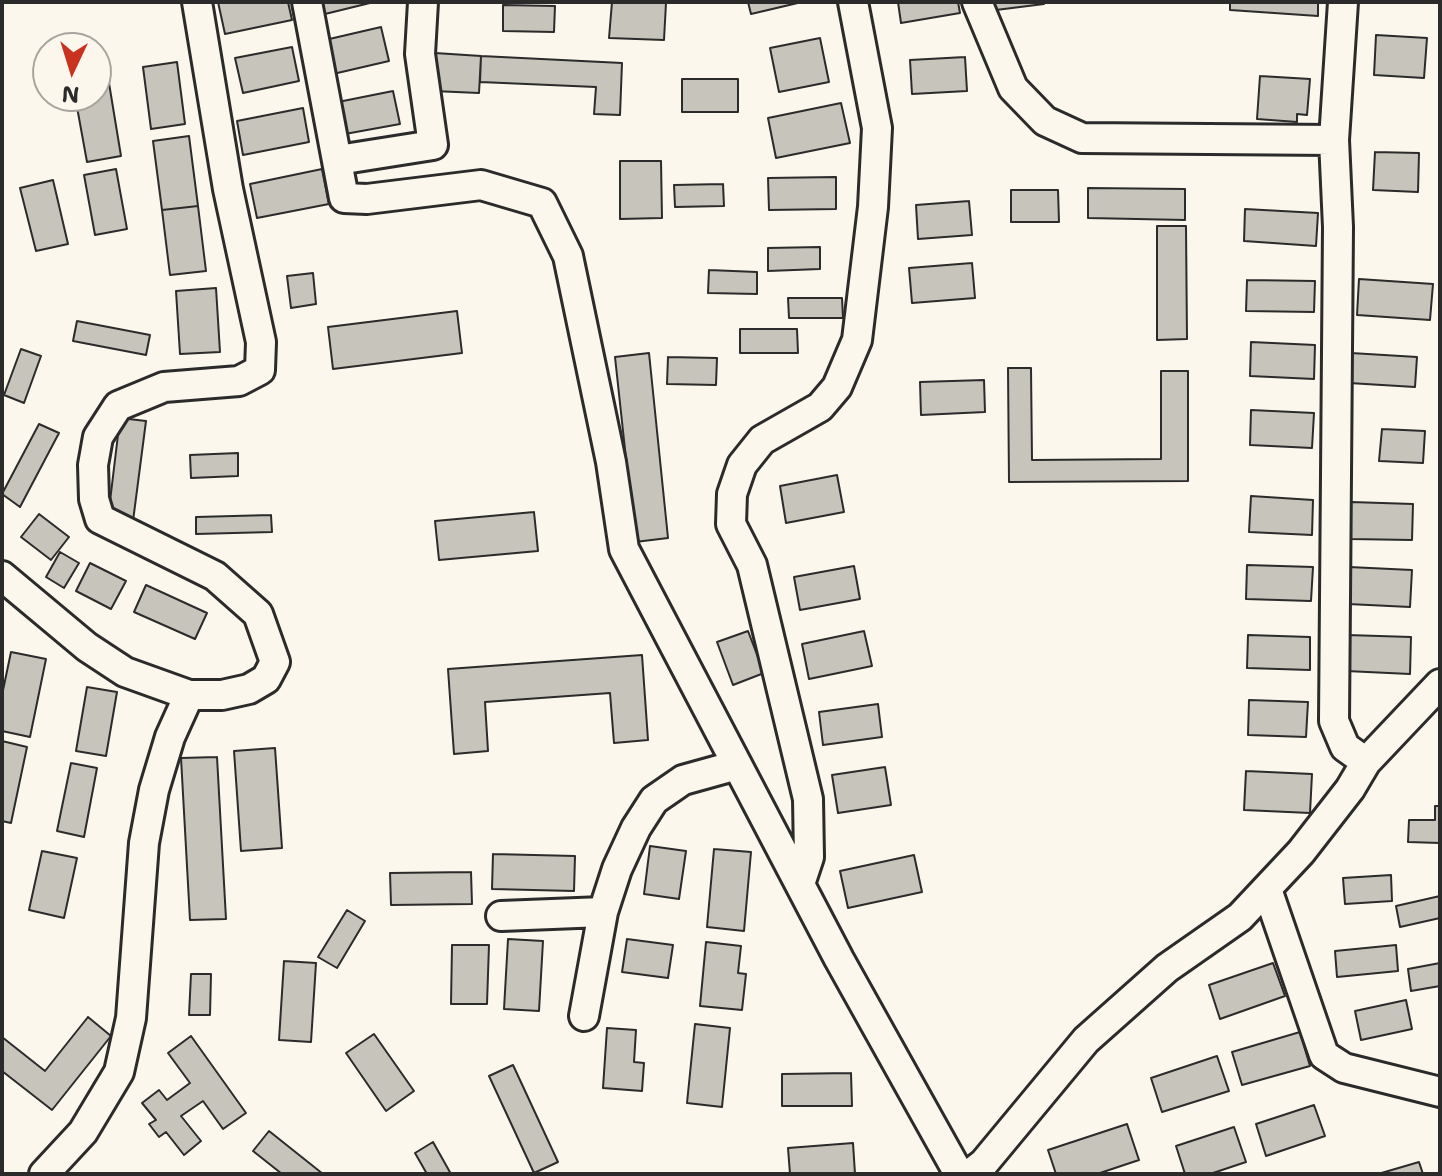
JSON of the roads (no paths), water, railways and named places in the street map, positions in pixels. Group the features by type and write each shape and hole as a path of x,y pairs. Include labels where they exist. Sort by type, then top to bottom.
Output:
{"street":[{"path":"2,576 87,647 125,672 189,695 222,695 249,689 266,679 275,662 270,640 258,614 215,576 100,519 94,499 93,465 98,437 118,406 164,387 226,384 260,370 261,342 228,189 197,2"},
{"path":"307,2 344,198 367,199 481,185 542,203 568,256 611,462 624,549 800,884 959,1174"},
{"path":"338,160 433,145 420,54 423,2"},
{"path":"800,884 809,857 808,799 752,565 731,524 732,494 742,465 762,440 820,407 837,387 857,340 873,207 877,128 853,2"},
{"path":"977,2 1013,88 1045,121 1082,138 1334,140"},
{"path":"1343,2 1334,140 1338,243 1334,721 1345,747 1366,762"},
{"path":"970,1174 984,1163 1086,1040 1167,968 1240,917 1267,889 1301,852 1350,789 1366,762 1440,684"},
{"path":"44,1174 83,1132 119,1072 131,1018 144,843 170,737 189,695"},
{"path":"584,1016 603,912 617,869 654,800 683,780 737,765"},
{"path":"1267,889 1324,1055 1344,1068 1440,1092"},
{"path":"501,916 603,912"}]}
